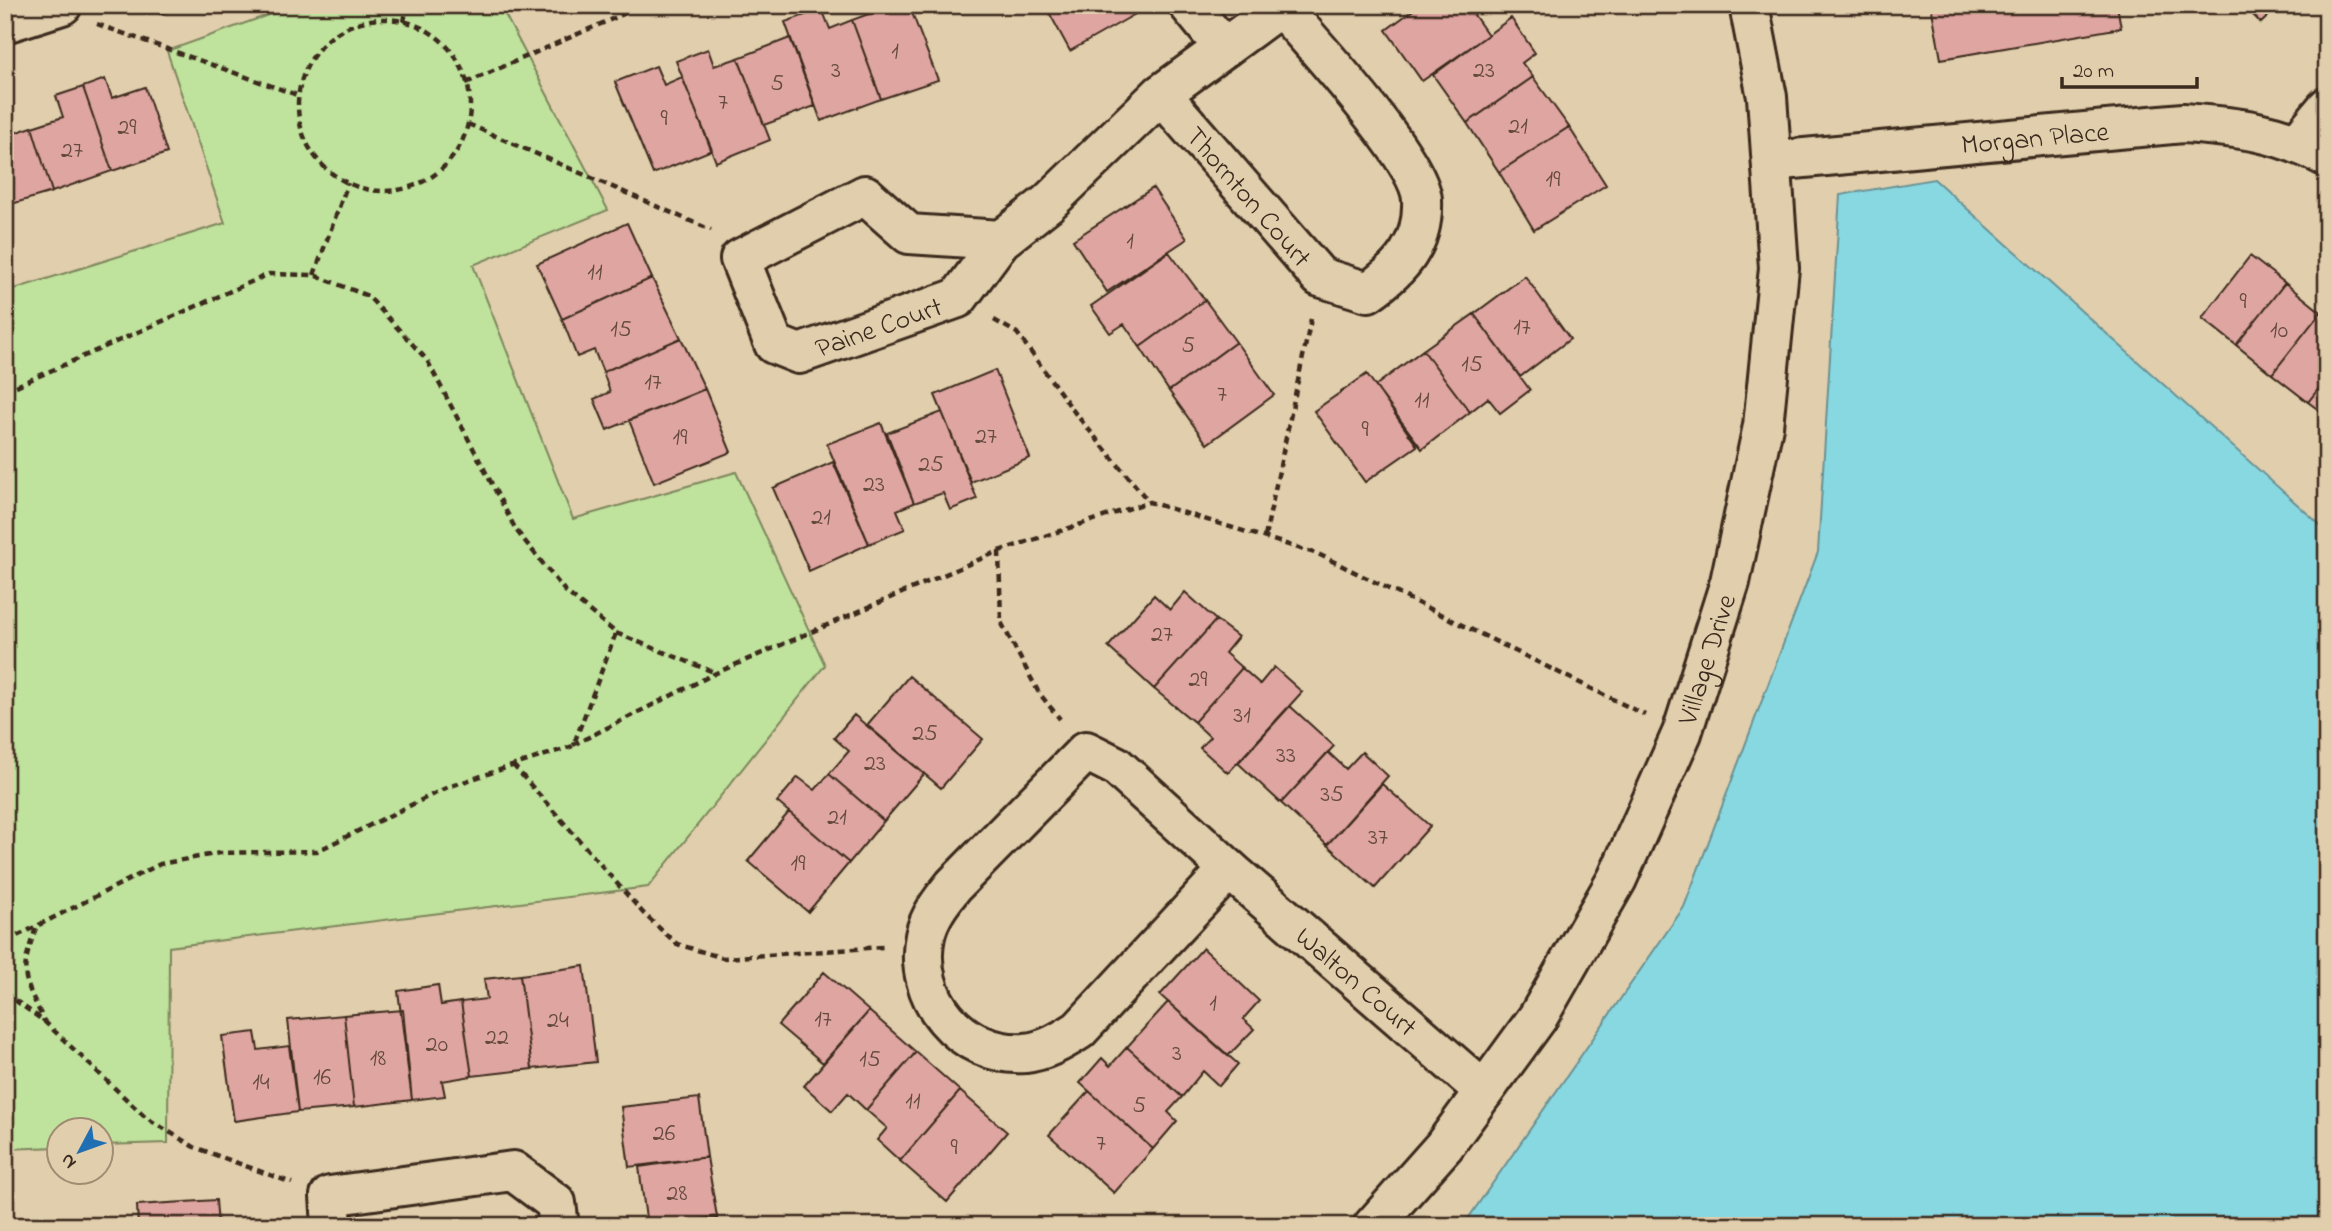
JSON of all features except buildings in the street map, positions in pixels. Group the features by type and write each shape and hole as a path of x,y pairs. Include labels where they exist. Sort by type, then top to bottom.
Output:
{"street":[{"path":"1189,5 1224,48"},
{"name":"Village Drive","path":"1373,1226 1444,1146 1538,1017 1617,879 1682,733 1730,582 1763,426 1779,268 1767,97 1749,5"},
{"name":"Paine Court","path":"740,259 774,344 799,354 958,298 1001,240 1048,203 1161,94 1282,6"},
{"name":"Thornton Court","path":"1161,94 1320,277 1368,292 1398,272 1417,240 1422,198 1398,147 1282,6"},
{"path":"5,23 75,12"},
{"name":"Morgan Place","path":"1772,161 2182,123 2248,128 2312,149 2327,107"},
{"path":"740,259 865,195 909,234 1001,240"},
{"path":"1086,751 936,907 925,935 922,964 929,993 944,1019 977,1043 995,1050 1025,1053 1054,1046 1079,1030 1229,869"},
{"name":"Walton Court","path":"1086,751 1116,766 1229,869 1485,1091"},
{"path":"331,1211 513,1171 556,1203 559,1226"}],"path":[{"path":"404,22 407,5"},
{"path":"466,83 644,5"},
{"path":"75,12 167,51 297,95"},
{"path":"370,19 404,22 424,29 447,45 462,69 470,96 468,124 457,151 438,172 412,187 384,192 348,183 330,173 311,151 299,124 297,95 305,68 321,45 343,28 370,19"},
{"path":"468,124 706,225 740,259"},
{"path":"313,275 348,183"},
{"path":"5,391 269,274 313,275 368,296 427,360 516,530 565,591 616,633 716,673"},
{"path":"1265,537 1320,277"},
{"path":"958,298 1017,333 1075,413 1149,502 1318,554 1682,733"},
{"path":"5,942 160,864 219,853 317,851 448,787 573,746 716,673 999,551 1149,502"},
{"path":"999,551 1000,622 1039,692 1086,751"},
{"path":"573,746 616,633"},
{"path":"513,765 644,914 677,944 723,957 884,946 925,935"},
{"path":"36,927 26,954 23,976 45,1022"},
{"path":"5,993 45,1022 145,1117 194,1147 331,1211"}],"green space":[{"path":"296,5 500,5 608,210 473,265 573,519 736,472 825,665 648,887 169,947 168,1143 116,1145 116,1116 46,1116 46,1147 5,1149 5,292 225,223 167,51"}],"water":[{"path":"1934,179 2327,531 2327,1226 1463,1226 1684,907 1818,552 1840,195"}]}
